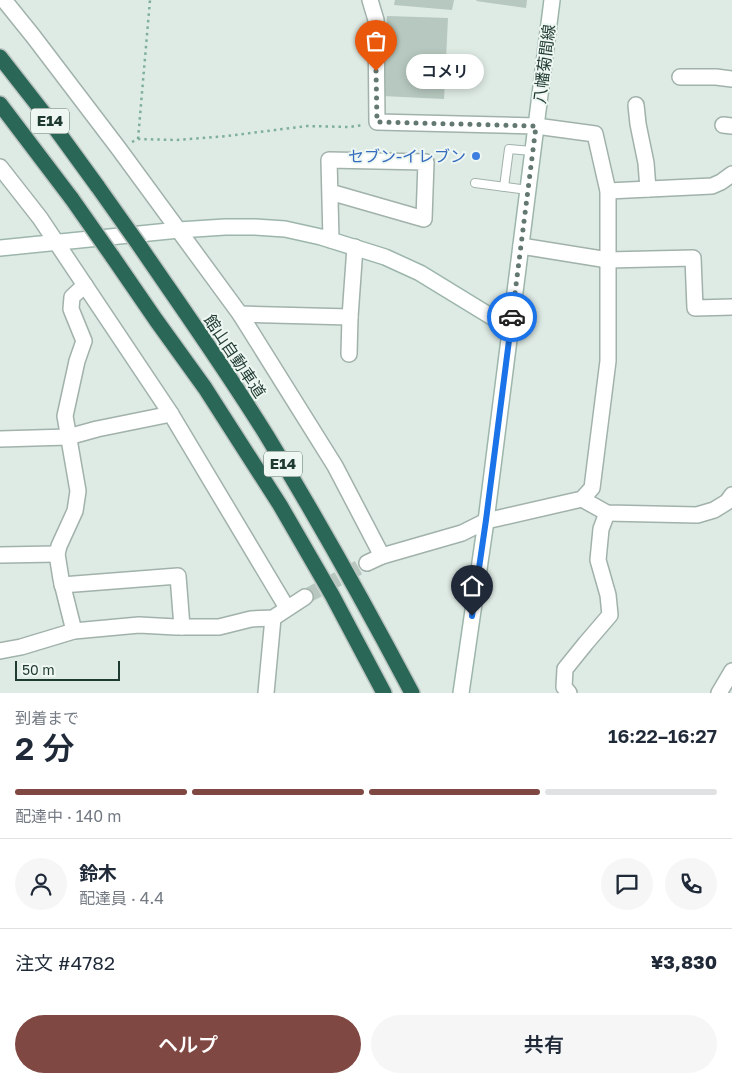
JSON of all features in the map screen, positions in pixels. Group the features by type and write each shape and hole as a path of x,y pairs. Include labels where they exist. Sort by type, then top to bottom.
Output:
{"highway":[{"name":"館山自動車道","path":"0,57 50,121 139,245 266,435 353,584 412,693"},
{"name":"E14","path":"0,104 72,199 205,388 280,505 332,595 384,693"}],"street":[{"path":"4,0 119,149 240,314 335,466 382,556"},
{"path":"367,563 382,556 462,533 486,520 582,498 592,488 608,361 608,192 595,134 536,126 377,122 376,20 370,0"},
{"name":"八幡菊間線","path":"461,693 486,520 552,0"},
{"path":"680,77 732,79"},
{"path":"636,105 646,163 648,189"},
{"path":"330,192 424,219 426,162 329,160 331,240"},
{"path":"0,167 40,218 171,414 287,608"},
{"path":"608,192 712,186 732,174"},
{"path":"0,248 179,230 254,227 286,229 331,240 385,257 420,273 510,328"},
{"path":"521,246 608,260 693,258 695,308 732,307"},
{"path":"348,354 355,247"},
{"path":"74,631 62,585 57,554 75,511 78,491 65,416 77,361 84,340 71,309 72,297 85,285"},
{"path":"240,314 350,316"},
{"path":"0,439 68,437 171,414"},
{"path":"582,498 606,513 697,515 714,510 726,502 732,495"},
{"path":"569,693 564,687 564,669 610,615 608,595 598,560 601,529 606,513"},
{"path":"0,555 57,554"},
{"path":"62,585 178,576 182,627"},
{"path":"0,651 21,647 74,631 140,625 219,627 251,619 272,618 306,597"},
{"path":"266,693 272,618"},
{"path":"719,693 732,671"}],"lane":[{"path":"504,187 509,149 532,151"},
{"path":"475,183 528,190"}],"path":[{"path":"138,139 150,0"},
{"path":"119,149 138,139 177,140 299,127 349,127 377,122"}],"building":[{"path":"395,0 454,0 452,10 394,5"},
{"path":"477,0 527,0 526,8"},
{"path":"387,16 448,18 444,99 383,96"}],"tunnel":[{"path":"305,597 367,563"}],"way so far":[{"path":"376,71 377,122 536,126 512,317"}],"place":[{"name":"コメリ","path":"376,71"},
{"name":"セブン-イレブン","path":"476,156"}],"route":[{"path":"472,616 512,317"}]}
